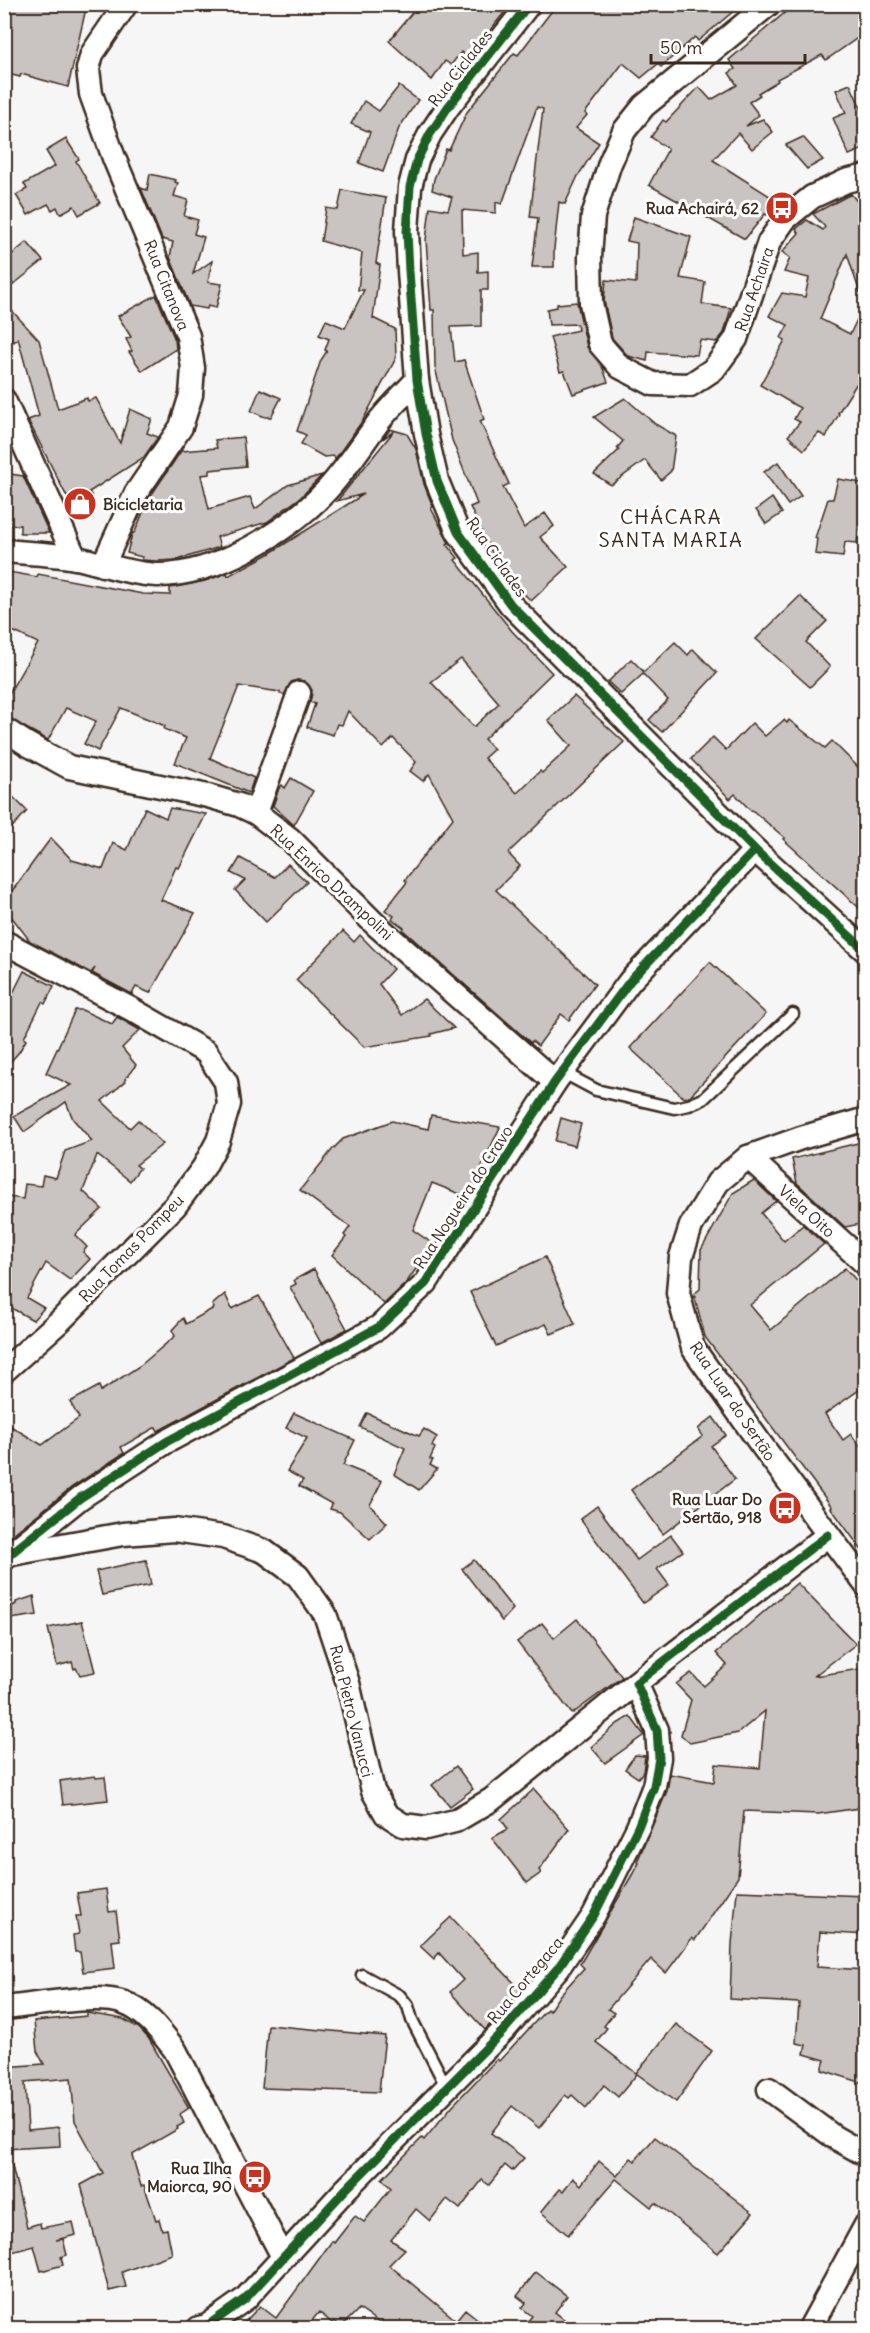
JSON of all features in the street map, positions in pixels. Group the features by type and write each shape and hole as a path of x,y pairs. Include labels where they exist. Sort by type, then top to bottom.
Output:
{"street":[{"name":"Rua Citanova","path":"103,565 136,493 181,427 191,395 193,368 188,336 114,158 91,94 88,69 92,54 126,4"},
{"name":"Rua Ciclades","path":"529,4 448,107 430,134 417,160 410,187 407,231 417,380 437,481 458,532 511,605 755,849 866,951"},
{"name":"Rua Achaira","path":"769,4 644,106 624,131 610,163 593,216 590,257 591,303 600,344 620,367 653,384 690,385 714,369 736,339 769,242 785,219 812,197 846,181 866,176"},
{"path":"4,550 75,558 138,573 159,575 183,573 219,562 261,542 325,493 349,464 381,418 417,380"},
{"path":"4,399 75,558"},
{"path":"256,813 299,693"},
{"name":"Rua Enrico Drampolini","path":"4,729 69,766 208,796 256,813 290,839 375,924 558,1077"},
{"name":"Rua Nogueira do Cravo","path":"8,1556 80,1498 166,1442 379,1327 426,1282 558,1077 630,981 755,849"},
{"name":"Rua Tomas Pompeu","path":"4,942 131,1009 206,1052 226,1082 229,1104 218,1140 204,1167 175,1206 76,1305 5,1370"},
{"name":"Rua Luar do Sertão","path":"866,1119 801,1138 748,1157 718,1182 691,1226 681,1257 678,1293 693,1348 866,1585"},
{"name":"Viela Oito","path":"748,1157 866,1264"},
{"name":"Rua Pietro Vanucci","path":"8,1556 123,1534 174,1530 223,1537 264,1551 298,1576 325,1614 348,1683 373,1791 386,1814 403,1825 426,1828 455,1821 491,1800 636,1683"},
{"path":"636,1683 828,1535"},
{"name":"Rua Cortegaca","path":"199,2328 207,2326 245,2299 504,2030 558,1968 594,1915 638,1827 654,1786 659,1758 657,1730 636,1683"},
{"path":"4,2008 100,1999 125,2003 152,2021 175,2050 283,2257"},
{"path":"769,2089 834,2137 866,2155"},
{"path":"810,2328 866,2225"}],"lane":[{"path":"558,1077 596,1090 674,1108 689,1106 703,1099 793,1014"},
{"path":"362,1975 400,1996 408,2006 412,2020 447,2088"}],"building":[{"path":"4,4 87,4 68,87 21,74 20,77 4,73"},
{"path":"419,4 511,4 468,58 461,52 451,65 445,61 432,80 389,41"},
{"path":"557,4 742,4 698,41 695,37 661,67 658,64 641,78 623,63 585,113 587,115 576,128 599,143 578,176 565,204 559,202 554,267 532,267 538,218 530,217 543,109 537,107 502,204 496,202 496,213 462,210 463,254 478,252 478,272 488,271 488,290 481,290 481,326 451,327 455,362 464,360 484,419 480,421 509,484 503,487 524,528 545,513 554,526 540,537 568,567 531,601 496,561 470,507 477,504 452,440 435,367 434,310 431,310 426,240 430,207 448,210 452,197 432,190 446,149 449,150 467,112 514,53 518,55"},
{"path":"795,4 866,4 866,32 826,60 822,55 777,79 778,81 758,93 760,95 749,102 759,115 746,126 763,119 773,132 752,149 738,133 713,160 776,200 767,215 765,214 745,239 649,185 668,149 651,137 663,120 666,122 699,87 711,100 737,85 729,73 735,69 729,60"},
{"path":"850,84 861,108 866,106 866,148 849,155 833,118 846,113 836,90"},
{"path":"399,86 418,100 399,128 383,172 359,163 370,132 351,124 364,101 379,111"},
{"path":"803,137 823,160 807,169 786,145"},
{"path":"66,139 79,159 76,161 100,203 79,215 74,206 60,214 57,207 52,210 48,204 28,215 16,195 27,189 24,184 55,166 46,151"},
{"path":"150,174 176,180 175,182 178,183 174,196 188,200 184,216 198,220 194,234 204,237 193,274 212,261 208,282 222,284 216,308 190,306 170,257 173,242 162,239 141,188 147,190"},
{"path":"342,190 386,198 376,263 380,265 373,318 395,329 396,358 363,420 335,459 334,456 324,457 301,444 306,435 297,431 321,360 327,351 325,350 329,339 319,335 326,320 345,328 364,290 358,290 362,253 321,241 326,208 338,210"},
{"path":"851,194 866,212 866,299 862,299 847,254 820,319 850,334 866,301 866,369 838,413 826,437 819,433 804,450 788,436 800,422 794,419 800,408 760,385 785,340 781,338 788,325 769,316 782,293 805,297 809,278 784,272 790,258 782,252 799,233 796,229 807,220 823,230 825,227 813,214"},
{"path":"634,217 691,237 680,278 705,282 702,304 731,308 724,333 717,342 700,340 697,355 648,352 647,361 628,356 612,338 604,301 606,280 636,283 637,243 627,241"},
{"path":"27,242 43,261 4,292 4,261"},
{"path":"156,295 175,340 176,349 142,371 129,352 132,351 126,339 131,337 118,316"},
{"path":"4,302 39,340 58,409 87,398 88,401 96,398 120,443 130,409 152,419 147,433 158,437 144,457 89,492 92,496 76,509 65,493 28,420 39,416 18,338 14,342 4,332"},
{"path":"577,302 587,347 602,366 608,382 573,394 564,371 560,372 550,337 578,330 577,324 549,325 547,309 557,307 557,304"},
{"path":"260,389 281,398 271,417 251,411"},
{"path":"625,398 655,424 676,436 671,471 661,480 645,460 611,485 594,474 619,450 617,448 623,441 594,417"},
{"path":"390,429 407,434 416,449 424,484 433,507 431,508 449,543 447,544 458,558 455,560 512,631 552,673 484,739 494,749 484,758 517,793 571,746 548,720 574,696 624,742 508,853 520,866 496,890 595,984 569,1020 561,1014 538,1046 532,1041 531,1043 403,930 404,928 392,919 394,916 385,910 453,818 429,774 423,781 410,771 416,762 393,738 383,748 348,711 342,725 337,724 333,735 307,727 315,704 310,702 312,690 304,681 291,682 284,695 280,692 239,686 210,758 254,778 249,793 175,763 186,738 164,729 165,726 121,708 98,751 84,744 96,721 66,708 48,740 4,716 4,702 38,643 4,627 4,587 9,572 37,577 38,574 143,594 170,595 170,588 205,581 227,573 228,576 267,555 364,494 337,501 394,431 383,439","holes":["461,659 499,703 474,727 431,682"]},
{"path":"243,437 246,466 210,470 210,474 201,475 209,509 250,497 255,509 288,485 322,475 301,497 267,522 217,537 220,547 177,560 142,560 142,557 127,553 132,534 135,532 148,500 181,451 217,448 215,440"},
{"path":"778,462 801,496 788,505 764,472"},
{"path":"4,473 23,476 49,533 20,533 20,525 4,524"},
{"path":"838,479 862,483 860,502 866,503 866,520 860,520 857,543 845,542 843,557 815,554 817,539 815,538 828,499 833,499"},
{"path":"772,498 782,513 766,524 756,510"},
{"path":"800,596 827,621 806,642 830,667 810,687 756,639"},
{"path":"675,642 688,655 693,649 717,673 662,732 649,720 668,700 643,674 621,694 608,682 631,659 644,672"},
{"path":"784,720 787,723 789,720 825,748 832,741 866,775 866,914 735,794 730,799 691,759 713,737 726,750 752,723 765,736"},
{"path":"291,778 313,791 294,825 273,806 279,788 282,785 285,788"},
{"path":"4,788 27,811 4,836"},
{"path":"145,808 166,818 170,808 206,814 179,868 176,867 161,900 195,913 150,993 136,987 132,994 92,973 95,968 91,973 30,941 4,907 4,902 51,838 72,860 103,869 113,843 127,850"},
{"path":"240,858 275,877 288,864 307,882 266,922 235,890 245,880 231,873"},
{"path":"343,931 354,942 360,935 393,969 379,984 402,1015 424,999 454,1028 431,1034 432,1036 364,1047 296,980"},
{"path":"710,962 766,1014 690,1096 684,1098 630,1048"},
{"path":"24,971 54,986 45,1004 42,1002 19,1052 4,1069 4,989 13,993"},
{"path":"75,1010 82,1010 112,1024 117,1017 140,1030 122,1048 136,1065 125,1079 126,1081 102,1101 130,1128 138,1120 163,1144 136,1165 140,1168 130,1181 97,1155 83,1191 102,1209 75,1235 87,1247 83,1252 90,1259 70,1280 46,1263 27,1298 44,1308 33,1320 4,1304 4,1231 8,1197 23,1199 25,1184 41,1186 43,1175 56,1178 65,1151 92,1141 73,1119 66,1102 24,1132 14,1116 71,1085 46,1073"},
{"path":"431,1115 500,1127 475,1181 465,1196 432,1183 413,1230 433,1244 407,1282 384,1304 332,1255 346,1237 344,1235 350,1227 300,1190 343,1139 392,1121 428,1129"},
{"path":"561,1118 581,1124 575,1146 555,1141"},
{"path":"866,1141 866,1223 845,1227 797,1183 792,1159"},
{"path":"754,1180 776,1201 761,1213 784,1241 803,1225 824,1244 750,1305 771,1330 845,1268 866,1291 866,1385 825,1414 843,1440 851,1434 866,1454 866,1556 705,1337 694,1294 700,1289 701,1250 733,1193"},
{"path":"545,1257 575,1324 551,1334 546,1324 496,1346 470,1292"},
{"path":"314,1269 347,1329 321,1343 290,1287 296,1284 294,1280"},
{"path":"225,1294 232,1309 259,1296 294,1358 158,1431 156,1427 121,1447 124,1453 72,1487 4,1541 4,1422 42,1445 79,1418 70,1402 99,1386 101,1391 141,1365 175,1336 172,1330 183,1318 186,1324 214,1308 212,1305"},
{"path":"294,1413 355,1440 343,1465 382,1481 370,1505 387,1523 370,1539 340,1512 330,1509 332,1504 299,1486 303,1480 287,1471 307,1438 286,1428"},
{"path":"367,1413 419,1436 424,1429 437,1437 432,1446 435,1448 430,1465 437,1469 419,1490 394,1474 405,1448 360,1427"},
{"path":"713,1417 726,1435 711,1446 735,1479 663,1534 631,1490 703,1436 698,1429"},
{"path":"597,1506 637,1560 671,1535 683,1551 657,1569 669,1585 643,1603 580,1519"},
{"path":"146,1560 151,1585 102,1595 96,1571"},
{"path":"474,1560 513,1609 502,1621 462,1569"},
{"path":"797,1583 856,1644 814,1676 866,1668 866,1807 818,1814 744,1811 738,1877 695,1940 692,1938 666,1973 651,1959 608,2009 614,2013 604,2026 607,2028 596,2042 636,2073 676,2024 712,2051 676,2102 637,2074 618,2097 604,2085 586,2108 572,2095 569,2098 565,2095 539,2128 512,2106 491,2133 524,2158 512,2171 505,2165 489,2185 482,2180 460,2209 447,2199 430,2221 416,2209 391,2240 405,2249 389,2265 456,2320 465,2309 489,2328 387,2328 359,2309 341,2327 319,2312 306,2328 239,2328 260,2306 276,2318 332,2241 334,2243 355,2216 364,2222 391,2188 382,2179 422,2138 424,2140 453,2105 497,2059 499,2061 547,2009 549,2011 584,1968 580,1964 639,1863 637,1862 667,1791 670,1774 714,1782 716,1764 760,1768 765,1711 738,1733 690,1743 681,1735 691,1700 676,1684 691,1673 704,1686 727,1665 716,1653"},
{"path":"34,1596 37,1615 4,1620 4,1611 16,1602"},
{"path":"577,1619 622,1677 572,1714 517,1642 542,1623 554,1638"},
{"path":"82,1621 95,1672 80,1675 76,1668 74,1669 72,1662 57,1666 48,1628"},
{"path":"630,1716 644,1735 605,1763 591,1747 617,1724"},
{"path":"635,1755 645,1756 643,1772 638,1778 625,1769"},
{"path":"456,1766 473,1789 450,1806 432,1785"},
{"path":"95,1776 96,1778 105,1777 108,1800 63,1805 60,1781"},
{"path":"534,1789 569,1829 539,1870 541,1873 527,1883 492,1838 508,1829 501,1819"},
{"path":"106,1889 109,1912 116,1911 120,1940 112,1941 115,1968 83,1972 80,1952 75,1952 73,1935 79,1934 76,1916 81,1916 77,1893"},
{"path":"737,1891 866,1896 866,1935 820,1932 817,1967 866,1970 866,2084 822,2070 825,2060 804,2054 806,2045 796,2043 799,2003 730,1999"},
{"path":"451,1917 521,1990 485,2030 450,1992 463,1980 439,1953 434,1959 420,1946"},
{"path":"87,2013 123,2019 139,2028 149,2039 189,2108 180,2114 184,2123 177,2127 178,2129 132,2155 141,2186 144,2185 156,2220 159,2219 162,2230 167,2229 172,2254 122,2272 126,2287 109,2291 81,2185 103,2173 75,2121 71,2078 25,2082 28,2130 59,2127 60,2146 4,2149 4,2067 44,2064 37,2051 34,2021 87,2016"},
{"path":"268,2025 385,2036 379,2092 262,2088"},
{"path":"655,2137 753,2213 718,2253 665,2210 655,2203 651,2207 616,2179 568,2235 541,2212 560,2189 563,2191 573,2178 581,2185 599,2161 617,2176 631,2158 635,2161"},
{"path":"4,2162 11,2162 27,2227 40,2223 41,2228 73,2222 76,2235 56,2240 63,2239 67,2255 61,2257 63,2265 41,2271 34,2246 4,2254"},
{"path":"536,2272 567,2296 555,2312 575,2328 522,2328 532,2316 522,2308 526,2303 517,2296"}],"cycle path":[{"path":"529,4 448,107 430,134 417,160 410,187 407,231 417,380 437,481 458,532 511,605 755,850 866,951"},
{"path":"4,1559 80,1498 166,1442 379,1327 426,1283 555,1082 630,981 755,850"},
{"path":"199,2328 207,2326 245,2299 346,2189 504,2030 558,1968 594,1915 638,1827 654,1786 659,1758 657,1730 636,1683 828,1535"}],"place":[{"name":"Rua Achairá, 62","path":"782,208"},
{"name":"Bicicletaria","path":"80,504"},
{"name":"Rua Luar Do Sertão, 918","path":"785,1508"},
{"name":"Rua Ilha Maiorca, 90","path":"255,2177"}],"district":[{"name":"CHÁCARA SANTA MARIA","path":"671,528"}]}
